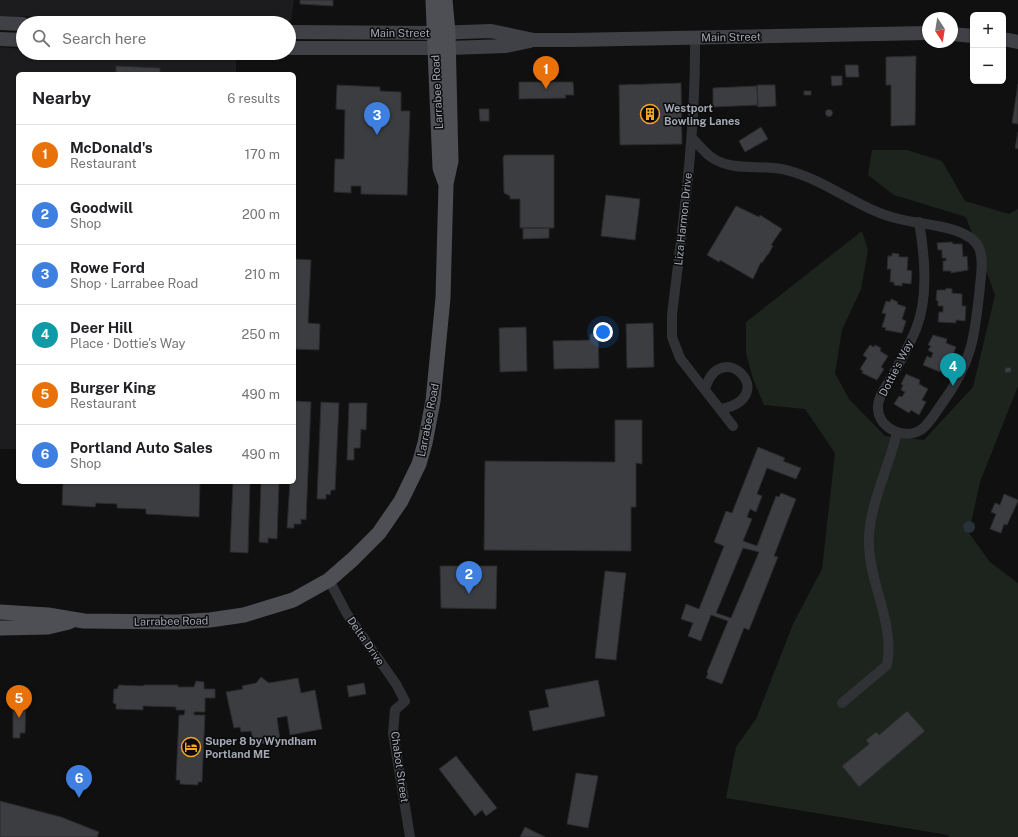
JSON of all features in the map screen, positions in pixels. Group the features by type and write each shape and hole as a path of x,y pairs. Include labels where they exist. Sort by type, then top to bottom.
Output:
{"main road":[{"name":"Larrabee Road","path":"0,612 48,615 77,621 176,622 227,618 260,611 293,600 329,580 379,533 410,483 425,443 434,401 440,344 446,184 440,168 441,33 433,0"},
{"name":"Larrabee Road","path":"441,33 445,0"},
{"path":"0,23 16,24"},
{"name":"Main Street","path":"296,32 441,33 491,31 534,40"},
{"name":"Main Street","path":"296,48 442,49 506,46 534,40 922,33"},
{"path":"958,35 970,36"},
{"path":"0,39 16,40"},
{"path":"1006,40 1018,42"},
{"name":"Larrabee Road","path":"0,628 48,627 77,621"}],"street":[{"name":"Liza Harmon Drive","path":"695,38 696,82 692,138 672,314 672,337 680,358 722,409 733,426"},
{"path":"692,138 711,157 720,162 730,165 772,167 789,170 805,176 872,211 901,220 920,222 968,234 975,240 980,250 982,261 977,316 968,359 960,377 950,393 921,430 914,433 897,432 891,457 870,522 869,545 873,572 887,629 889,645 887,665 842,703"},
{"name":"Dottie's Way","path":"897,432 888,428 882,420 878,409 884,390 916,328 922,307 924,251 920,222"},
{"path":"705,389 711,374 722,367 735,368 745,377 748,390 742,402 736,406 722,409"},
{"name":"Delta Drive","path":"329,580 347,614 396,684 405,702"},
{"name":"Chabot Street","path":"405,702 395,710 394,733 410,837"}],"shaded area":[{"path":"0,0 294,0 292,16 0,16"},
{"path":"0,47 16,48 16,60 236,60 236,72 16,72 16,449 0,449"},
{"path":"872,150 907,150 942,161 965,201 1009,214 1018,209 1018,386 980,482 969,533 990,562 1018,583 1018,837 949,837 948,835 726,798 736,747 756,719 793,624 822,569 835,453 805,409 764,405 753,379 746,353 746,322 862,231 868,250 861,289 842,330 835,373 849,399 885,436 924,440 973,387 995,295 966,217 894,195 868,175"},
{"path":"969,521 973,523 975,527 973,531 969,533 965,531 963,527 965,523"}],"building":[{"path":"300,0 333,0 333,6 300,4"},
{"path":"916,56 915,125 891,126 891,85 886,85 886,57"},
{"path":"845,65 858,65 859,77 846,77"},
{"path":"116,66 160,68 160,72 116,72"},
{"path":"831,76 842,76 842,85 832,86"},
{"path":"519,82 573,82 574,95 565,95 566,98 519,99"},
{"name":"Westport Bowling Lanes","path":"681,83 682,144 620,145 619,85"},
{"path":"1018,84 1018,124 1012,123"},
{"path":"337,85 380,87 380,91 401,92 401,111 410,111 407,195 361,194 361,186 351,186 351,193 334,192 335,159 344,159 345,110 336,109"},
{"path":"757,85 775,85 776,106 758,107"},
{"path":"757,86 758,105 713,107 713,88"},
{"path":"804,91 811,91 811,95 804,95"},
{"path":"479,109 489,109 489,121 480,121"},
{"path":"829,110 832,113 829,116 826,113"},
{"path":"761,127 768,139 745,152 739,141"},
{"path":"1018,132 1018,149 1015,148"},
{"path":"505,155 554,155 554,228 520,228 520,199 510,199 510,196 504,193 503,157"},
{"path":"606,195 640,199 635,240 601,236"},
{"path":"736,206 759,217 760,215 782,229 771,245 773,246 768,255 762,263 761,262 753,279 720,260 719,262 707,255"},
{"path":"523,228 549,228 549,238 523,239"},
{"path":"952,242 953,244 962,244 963,257 967,256 968,270 951,273 951,271 943,271 943,261 946,261 946,258 942,258 942,250 938,250 937,243"},
{"path":"892,253 899,254 899,257 908,257 907,270 912,271 911,284 902,283 902,286 894,285 894,282 890,282 891,269 887,269 888,256 892,256"},
{"path":"296,259 311,260 308,323 320,324 319,350 296,349"},
{"path":"946,288 952,289 952,293 962,294 962,306 966,306 965,321 956,320 956,323 938,322 939,312 943,312 943,306 938,306 938,301 936,300 937,290 946,290"},
{"path":"891,299 898,302 897,304 906,307 902,319 906,321 902,333 885,330 886,328 882,327 886,314 882,313 886,301 890,302"},
{"path":"653,323 654,367 627,368 626,324"},
{"path":"526,327 527,371 500,372 499,328"},
{"path":"590,334 598,334 599,368 554,369 553,341 590,340"},
{"path":"933,335 947,339 946,343 956,347 951,359 955,360 949,374 923,365 927,356 931,358 933,353 928,350 931,346 928,345"},
{"path":"870,345 874,347 875,345 881,348 880,351 888,356 881,367 884,369 877,380 862,373 863,371 860,369 867,358 863,355"},
{"path":"1011,367 1011,372 1005,373 1005,368"},
{"path":"906,374 920,380 919,384 928,389 922,400 926,402 919,415 911,410 909,413 894,404 899,396 902,397 905,392 901,390 903,385 901,384"},
{"path":"296,401 311,402 306,520 301,519 301,524 294,524 294,528 287,528 290,484 296,484"},
{"path":"321,402 339,403 335,490 331,490 330,495 326,494 326,499 317,499"},
{"path":"349,403 367,403 366,430 361,429 360,448 354,448 354,460 347,460"},
{"path":"615,420 642,420 642,464 636,463 636,507 631,507 631,551 484,550 485,461 615,462"},
{"path":"758,447 785,458 783,461 801,468 796,479 767,468 757,494 762,496 756,512 750,509 747,517 752,519 743,541 757,546 776,496 779,497 781,493 796,499 774,556 778,557 749,630 744,628 722,684 706,678 707,672 728,621 711,615 701,641 688,636 693,623 681,619 686,604 699,609 724,546 714,542 726,511 732,513","holes":["743,548 759,552 731,618 716,613"]},
{"path":"63,484 200,484 199,517 146,514 146,509 117,508 117,504 96,503 95,507 62,505"},
{"path":"233,484 250,484 248,553 230,552"},
{"path":"261,484 279,484 277,539 268,538 268,543 259,542"},
{"path":"1004,494 1018,501 1007,525 1004,524 1001,533 990,529 996,514 991,512 995,503 1000,505"},
{"path":"440,566 497,566 496,609 441,608"},
{"path":"605,571 626,573 616,660 595,658"},
{"path":"261,677 269,683 298,678 301,693 315,690 322,729 290,735 287,716 277,718 280,740 254,745 251,731 241,732 240,727 234,728 226,692 243,689 242,686 256,683"},
{"path":"598,680 605,716 533,731 529,711 549,707 545,690"},
{"name":"Super 8 by Wyndham Portland ME","path":"196,681 204,682 204,689 215,689 215,698 205,698 205,712 194,712 194,715 205,715 202,782 198,782 198,785 180,784 180,780 176,780 179,715 184,715 185,710 176,710 176,707 143,706 143,710 116,709 116,704 113,703 114,689 117,689 119,685 178,685 178,687 194,687"},
{"path":"364,683 366,694 349,697 347,686"},
{"path":"16,696 26,696 25,733 20,733 20,738 13,738 13,706 15,706"},
{"path":"907,711 925,731 859,787 842,766 869,744 866,740 876,732 879,735"},
{"path":"456,756 497,808 486,816 482,810 475,816 439,769"},
{"path":"576,773 598,776 588,828 567,824"},
{"path":"0,801 61,817 99,832 97,837 0,837"},
{"path":"525,827 545,837 520,837"}],"place":[{"name":"McDonald's","path":"546,89"},
{"name":"Westport Bowling Lanes","path":"650,114"},
{"name":"Rowe Ford","path":"377,135"},
{"name":"Deer Hill","path":"953,386"},
{"name":"Goodwill","path":"469,594"},
{"name":"Burger King","path":"19,718"},
{"name":"Super 8 by Wyndham Portland ME","path":"191,747"},
{"name":"Portland Auto Sales","path":"79,798"}]}
